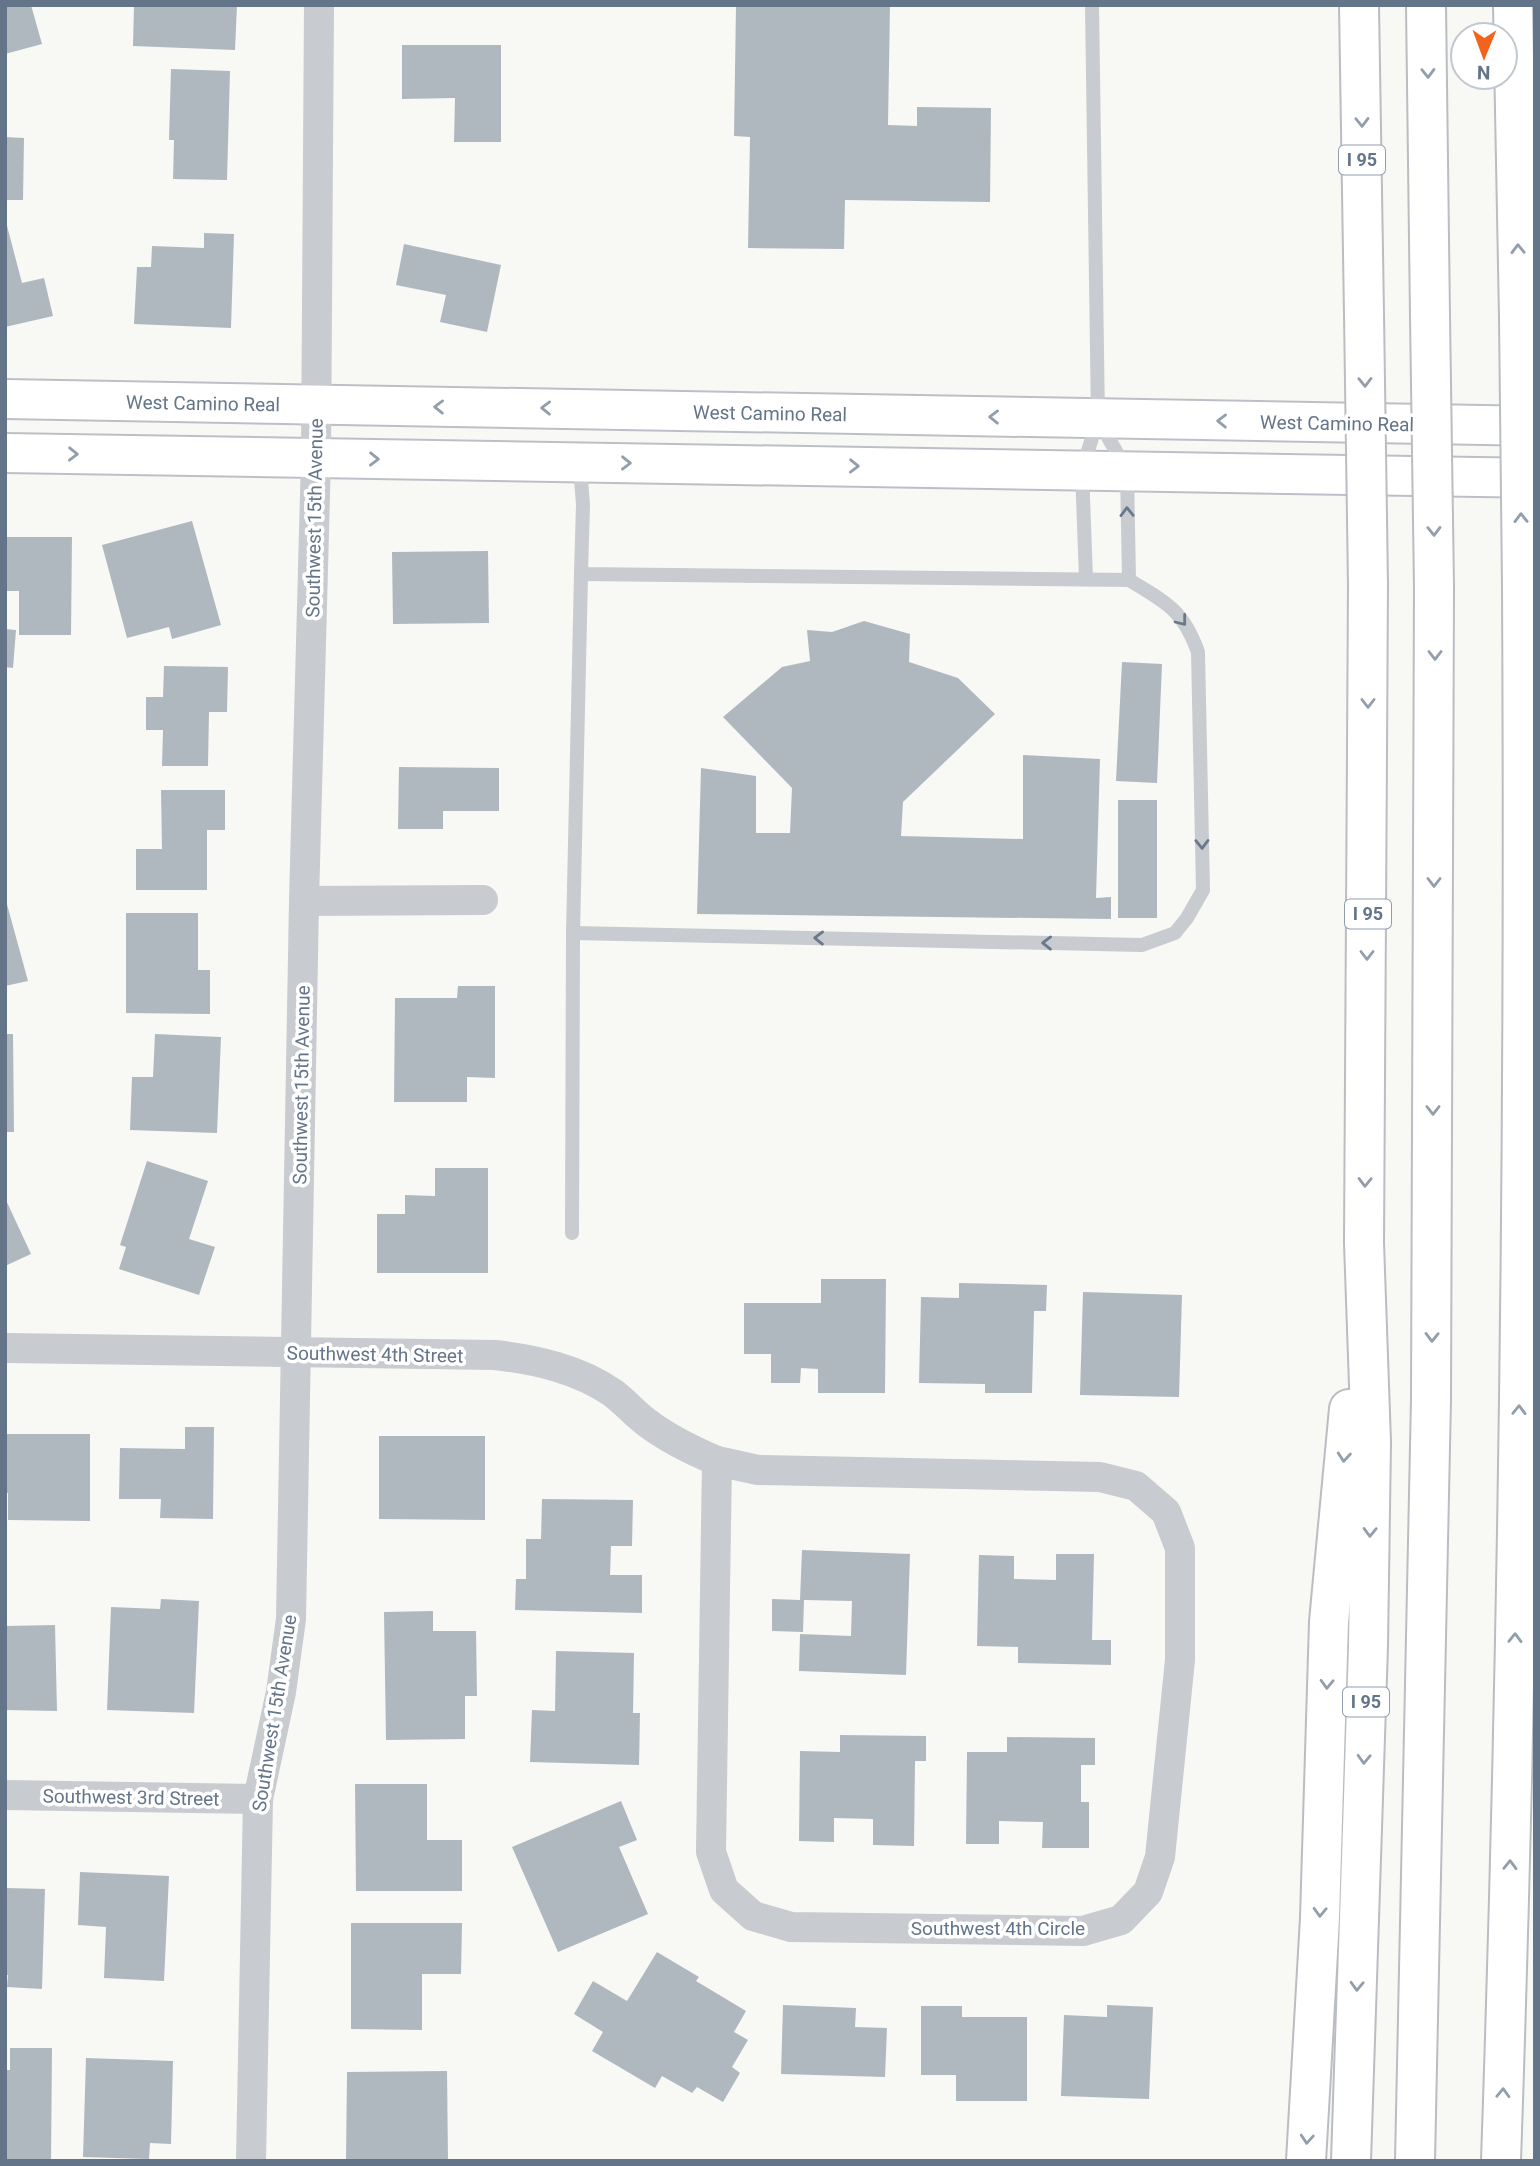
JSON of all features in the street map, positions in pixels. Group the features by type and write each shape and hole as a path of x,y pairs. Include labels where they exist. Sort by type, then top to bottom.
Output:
{"main road":[{"name":"I 95","path":"1351,2161 1368,1659 1371,1442 1364,1243 1368,586 1359,5"},
{"path":"1415,2161 1428,1620 1433,1260 1434,587 1426,5"},
{"path":"1501,2161 1518,1472 1523,986 1519,317 1513,5"},
{"name":"West Camino Real","path":"5,399 1535,426"},
{"path":"5,453 1535,478"},
{"path":"1306,2161 1320,1918 1329,1622 1364,1243"}],"street":[{"name":"Southwest 15th Avenue","path":"251,2161 258,1799 281,1692 291,1619 304,901 316,458 318,5"},
{"path":"304,901 483,900"},
{"name":"Southwest 4th Street","path":"5,1348 495,1355 536,1360 576,1373 613,1393 645,1421 680,1445 717,1461"},
{"name":"Southwest 4th Circle","path":"717,1461 758,1471 1100,1477 1136,1486 1166,1512 1180,1548 1180,1660 1160,1857 1148,1892 1121,1920 1083,1931 792,1927 753,1916 724,1890 711,1853 717,1461"},
{"name":"Southwest 3rd Street","path":"5,1795 258,1799"}],"lane":[{"path":"1086,579 1082,470 1098,419 1092,5"},
{"path":"1098,419 1127,471 1129,580"},
{"path":"572,1233 573,933 583,505 580,462"},
{"path":"573,933 1142,945 1175,933 1203,890 1198,652 1189,628 1167,602 1129,580 581,574"}],"building":[{"path":"5,5 31,5 42,44 5,54"},
{"path":"134,5 237,5 235,50 133,46"},
{"path":"736,5 890,5 888,125 917,126 917,107 991,108 990,202 845,200 844,249 748,248 750,137 734,136"},
{"path":"402,45 501,45 501,142 454,142 455,98 402,99"},
{"path":"171,69 230,71 227,180 173,179 174,140 169,140"},
{"path":"5,137 24,138 23,200 5,200"},
{"path":"5,218 22,283 44,278 53,316 5,327"},
{"path":"204,233 234,234 231,328 134,324 137,267 151,267 152,246 204,248"},
{"path":"404,244 501,265 487,332 440,322 446,295 396,285"},
{"path":"192,521 221,625 172,639 169,627 127,638 102,545"},
{"path":"5,537 72,537 71,635 19,635 19,591 5,591"},
{"path":"488,551 489,623 393,624 392,552"},
{"path":"864,621 910,634 909,662 958,678 995,714 903,802 901,836 1023,839 1023,755 1100,759 1096,898 1111,897 1111,919 697,914 701,768 756,776 756,833 790,833 792,788 723,717 782,667 810,661 807,630 832,632"},
{"path":"5,629 16,630 13,668 5,667"},
{"path":"1122,662 1162,664 1157,783 1116,781"},
{"path":"164,666 228,667 227,712 209,712 208,766 162,766 163,730 146,730 146,697 163,697"},
{"path":"399,767 499,768 499,811 443,811 443,829 398,829"},
{"path":"161,790 225,790 225,830 207,830 207,890 136,890 136,849 162,849"},
{"path":"1118,800 1157,800 1157,918 1118,918"},
{"path":"5,897 28,981 5,986"},
{"path":"126,913 198,913 198,970 210,970 210,1014 126,1013"},
{"path":"458,986 495,986 495,1078 467,1077 467,1102 394,1102 395,998 457,998"},
{"path":"5,1034 13,1034 14,1132 5,1132"},
{"path":"155,1034 221,1037 217,1133 130,1130 132,1077 153,1077"},
{"path":"147,1161 208,1181 189,1239 215,1247 199,1295 119,1269 126,1247 120,1245"},
{"path":"435,1168 488,1168 488,1273 377,1273 377,1214 405,1214 405,1195 435,1196"},
{"path":"5,1198 31,1254 5,1266"},
{"path":"821,1279 886,1279 885,1393 818,1393 818,1369 801,1368 800,1383 771,1383 771,1354 744,1354 744,1303 821,1303"},
{"path":"959,1283 1047,1285 1046,1311 1034,1311 1032,1393 985,1393 985,1384 919,1383 921,1297 959,1298"},
{"path":"1083,1292 1182,1295 1179,1397 1080,1395"},
{"path":"185,1427 214,1427 213,1519 160,1518 161,1499 119,1499 120,1448 185,1449"},
{"path":"5,1434 90,1434 90,1521 8,1520"},
{"path":"379,1436 485,1436 485,1520 379,1519"},
{"path":"542,1499 633,1500 632,1546 611,1546 610,1575 642,1575 642,1613 515,1610 516,1579 526,1579 526,1539 541,1539"},
{"path":"802,1550 910,1554 906,1675 799,1671 800,1634 851,1636 852,1601 804,1600 803,1632 772,1631 772,1599 800,1600"},
{"path":"1056,1554 1094,1554 1092,1640 1111,1640 1111,1665 1018,1663 1018,1647 977,1646 979,1555 1014,1556 1014,1579 1056,1580"},
{"path":"161,1599 199,1601 194,1713 107,1710 111,1607 160,1609"},
{"path":"433,1611 433,1631 476,1631 477,1696 465,1696 465,1739 386,1740 384,1612"},
{"path":"55,1625 57,1711 5,1710 5,1626"},
{"path":"556,1651 634,1653 633,1713 640,1713 639,1765 530,1762 532,1710 555,1711"},
{"path":"840,1735 926,1736 926,1761 915,1761 914,1846 873,1845 873,1819 834,1818 834,1842 799,1841 800,1751 840,1752"},
{"path":"1007,1737 1095,1738 1095,1765 1081,1765 1081,1802 1089,1802 1089,1848 1042,1848 1043,1822 999,1821 999,1844 966,1844 967,1752 1007,1752"},
{"path":"355,1784 427,1784 427,1840 462,1840 462,1891 356,1891"},
{"path":"621,1801 637,1840 619,1847 648,1914 558,1952 512,1847"},
{"path":"80,1872 169,1876 164,1981 104,1978 106,1927 78,1925"},
{"path":"5,1888 45,1889 42,1989 7,1987"},
{"path":"351,1923 462,1923 461,1974 422,1974 422,2030 351,2029"},
{"path":"657,1952 699,1977 696,1981 746,2011 734,2032 748,2040 732,2067 740,2073 723,2102 697,2087 692,2093 662,2076 655,2088 592,2051 603,2032 574,2014 593,1981 627,2001"},
{"path":"783,2005 856,2008 855,2027 887,2028 885,2077 781,2074"},
{"path":"1107,2005 1153,2007 1149,2099 1061,2096 1064,2015 1107,2017"},
{"path":"921,2006 962,2006 962,2017 1027,2017 1027,2101 956,2101 956,2075 921,2075"},
{"path":"10,2048 52,2048 51,2161 7,2161 5,2070 10,2070"},
{"path":"86,2058 173,2061 171,2144 150,2143 149,2159 83,2157"},
{"path":"447,2071 448,2161 346,2161 347,2072"}]}
